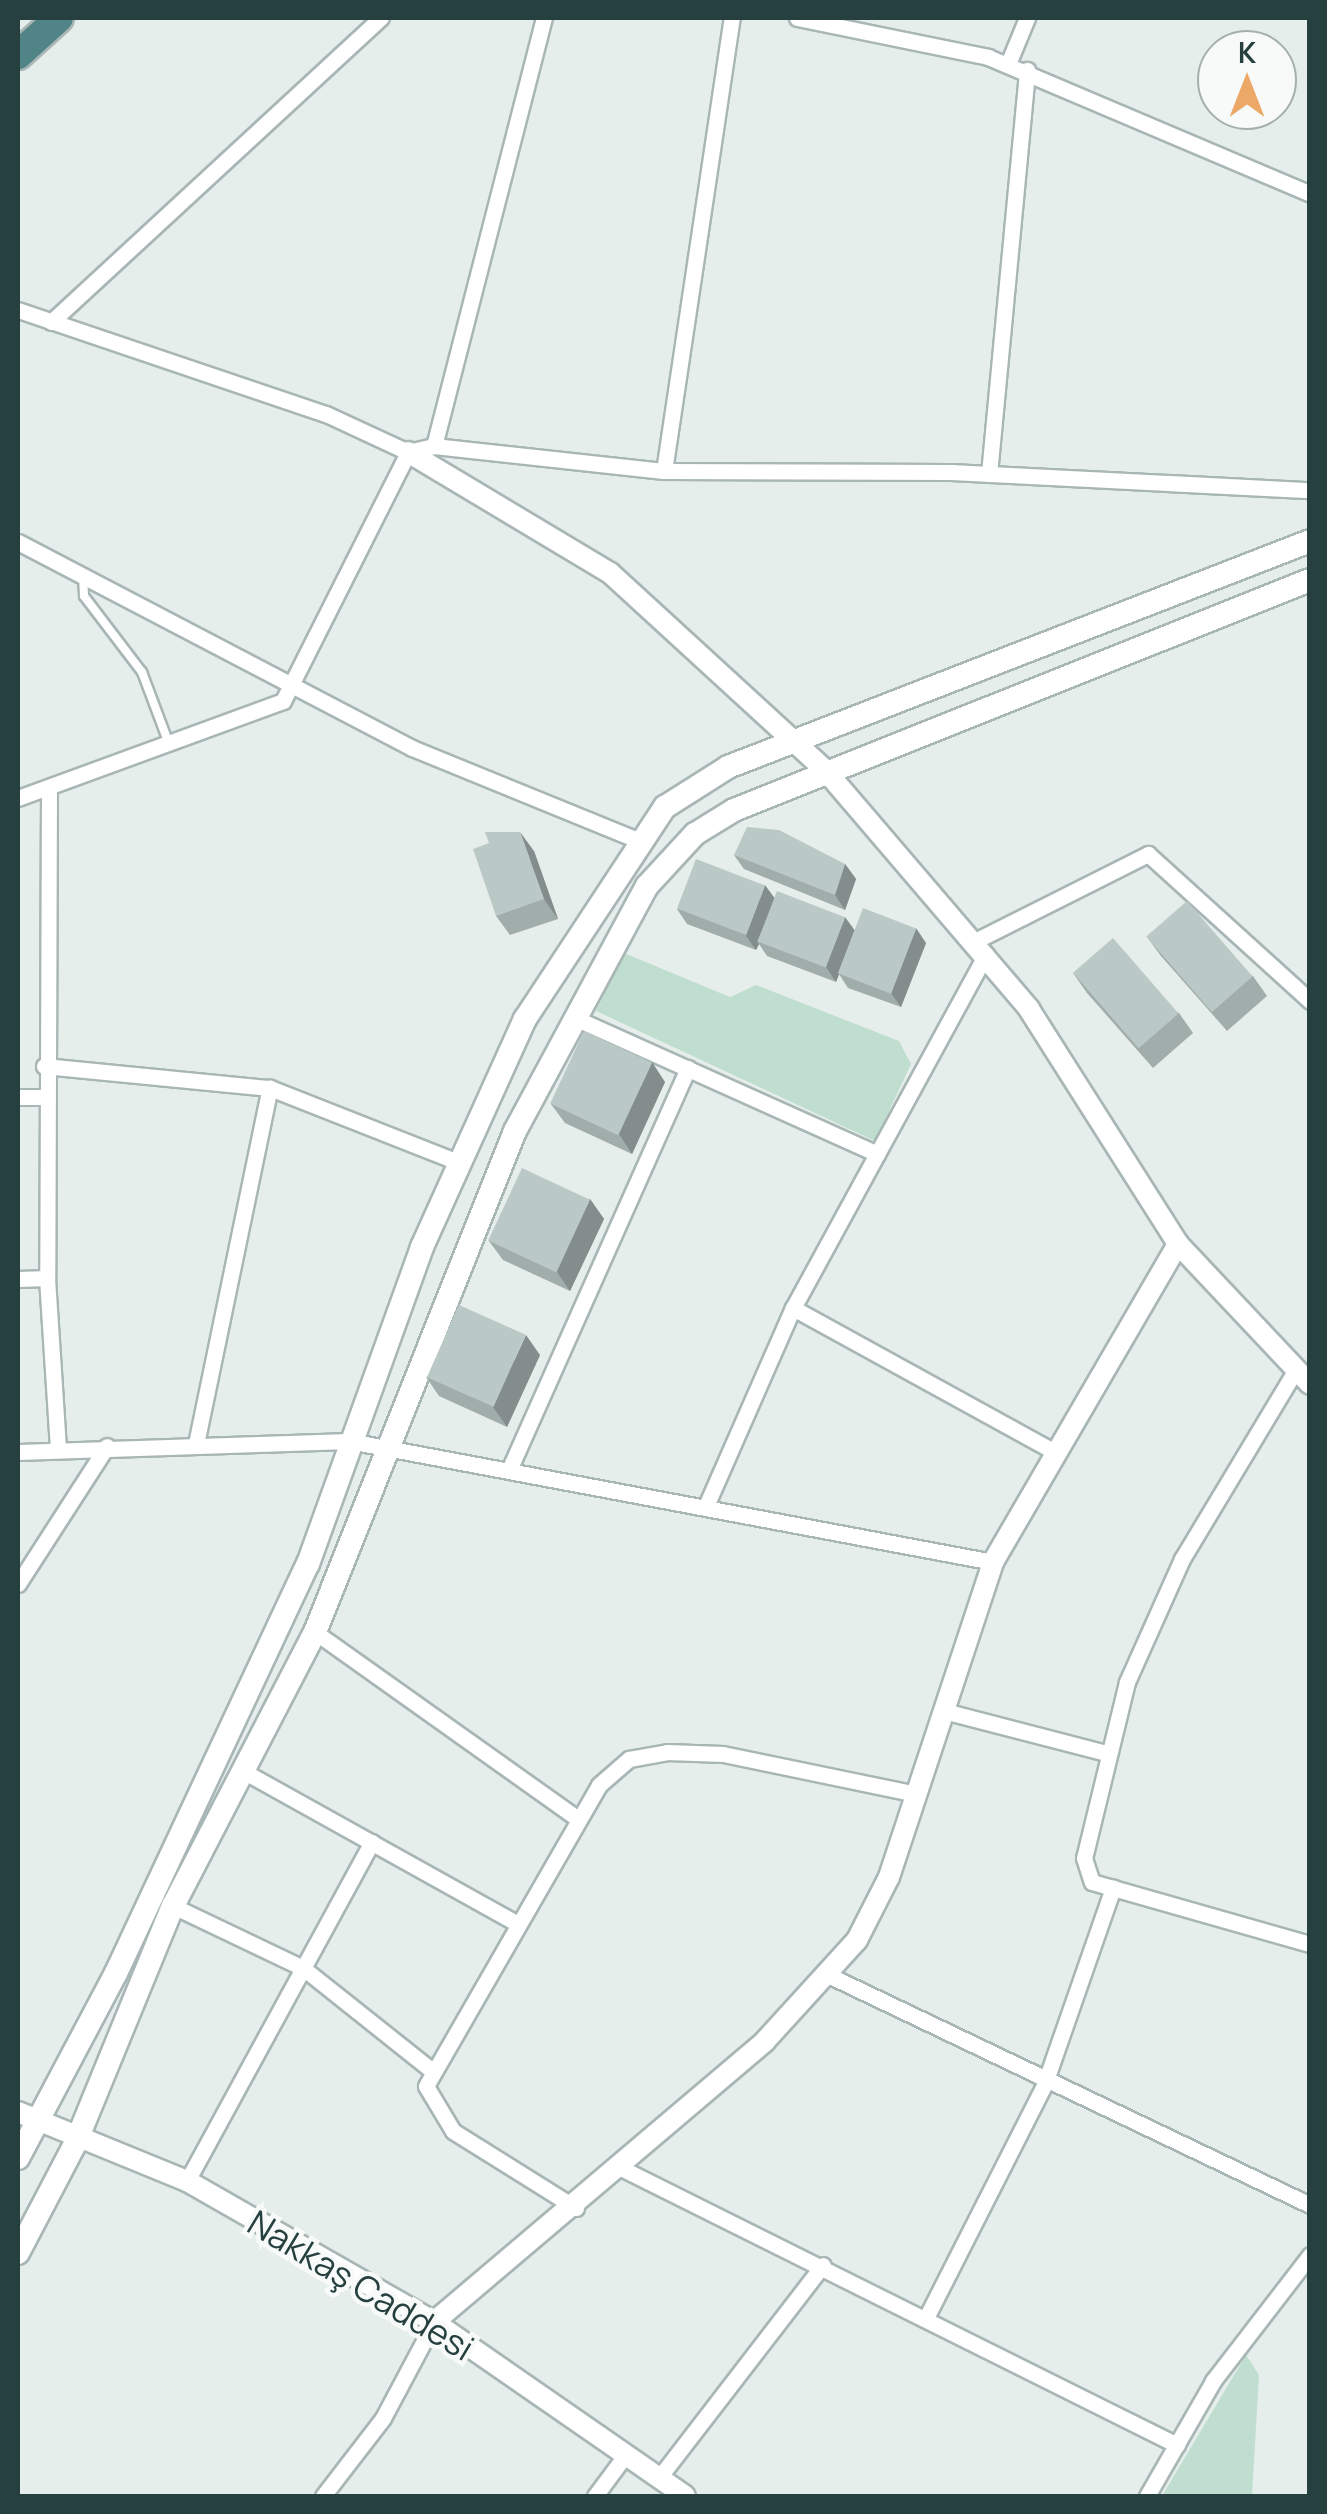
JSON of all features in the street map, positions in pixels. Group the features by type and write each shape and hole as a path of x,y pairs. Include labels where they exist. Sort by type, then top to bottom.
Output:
{"highway":[{"path":"18,55 59,18"}],"main road":[{"path":"18,2158 26,2116 116,1974 308,1564 349,1441 460,1163 525,1019 665,807 728,767 1310,541"},
{"path":"18,2253 76,2142 173,1906 315,1632 515,1131 647,886 695,834 826,771 1310,580"}],"street":[{"path":"51,322 381,18"},
{"path":"434,446 544,18"},
{"path":"664,471 732,18"},
{"path":"797,18 1028,70 1310,194"},
{"path":"1008,64 1028,18"},
{"path":"988,474 1028,70"},
{"path":"18,310 326,414 408,452 610,573 826,771 981,947 1178,1244 1302,1378 1182,1560 1106,1754 1084,1858 1092,1882 1310,1944"},
{"path":"408,452 434,446 664,471 988,474 1310,490"},
{"path":"18,798 283,701 296,684 408,452"},
{"path":"18,542 82,572 412,748 640,841"},
{"path":"49,788 44,1066 46,1278 58,1449"},
{"path":"706,1506 792,1308 877,1154 981,947 1148,854 1310,1001"},
{"path":"578,1019 877,1154"},
{"path":"44,1066 270,1088 460,1163"},
{"path":"509,1470 688,1068"},
{"path":"196,1444 270,1088"},
{"path":"18,1097 45,1097"},
{"path":"323,2496 383,2418 434,2322 623,2169 857,1940 889,1877 993,1562 1050,1450 1178,1244"},
{"path":"18,1279 46,1278"},
{"path":"792,1308 1050,1450"},
{"path":"18,1452 107,1446 349,1441 993,1562"},
{"path":"18,1584 107,1446"},
{"path":"315,1632 578,1819"},
{"path":"944,1711 1106,1754"},
{"path":"576,2208 445,2124 426,2100 430,2069 578,1819 629,1759 667,1752 722,1754 916,1794"},
{"path":"243,1770 514,1922"},
{"path":"186,2181 372,1842"},
{"path":"926,2316 1044,2084 1113,1888"},
{"path":"173,1906 303,1968 430,2069"},
{"path":"826,1974 1044,2084 1310,2205"},
{"name":"Nakkaş Caddesi","path":"26,2116 76,2142 186,2181 434,2322 685,2496"},
{"path":"623,2169 926,2316 1177,2445"},
{"path":"1147,2496 1177,2445 1310,2256"},
{"path":"658,2479 823,2265"},
{"path":"594,2496 624,2457"}],"lane":[{"path":"82,572 84,596 142,672 168,741"}],"green space":[{"path":"624,953 730,997 756,985 899,1041 911,1064 875,1141 596,1011"},
{"path":"1246,2355 1259,2375 1252,2496 1162,2496"}],"building":[{"path":"747,827 779,830 845,864 835,895 734,855"},
{"path":"485,832 520,832 544,899 496,916 473,849 489,843"},
{"path":"696,859 765,886 746,935 677,908"},
{"path":"777,891 845,917 826,968 758,941"},
{"path":"1187,901 1253,976 1212,1012 1146,936"},
{"path":"863,908 916,928 891,994 838,973"},
{"path":"1113,938 1179,1013 1139,1048 1073,973"},
{"path":"584,1031 652,1063 618,1135 550,1104"},
{"path":"522,1168 590,1200 556,1272 488,1241"},
{"path":"459,1305 526,1335 494,1407 427,1377"}]}
